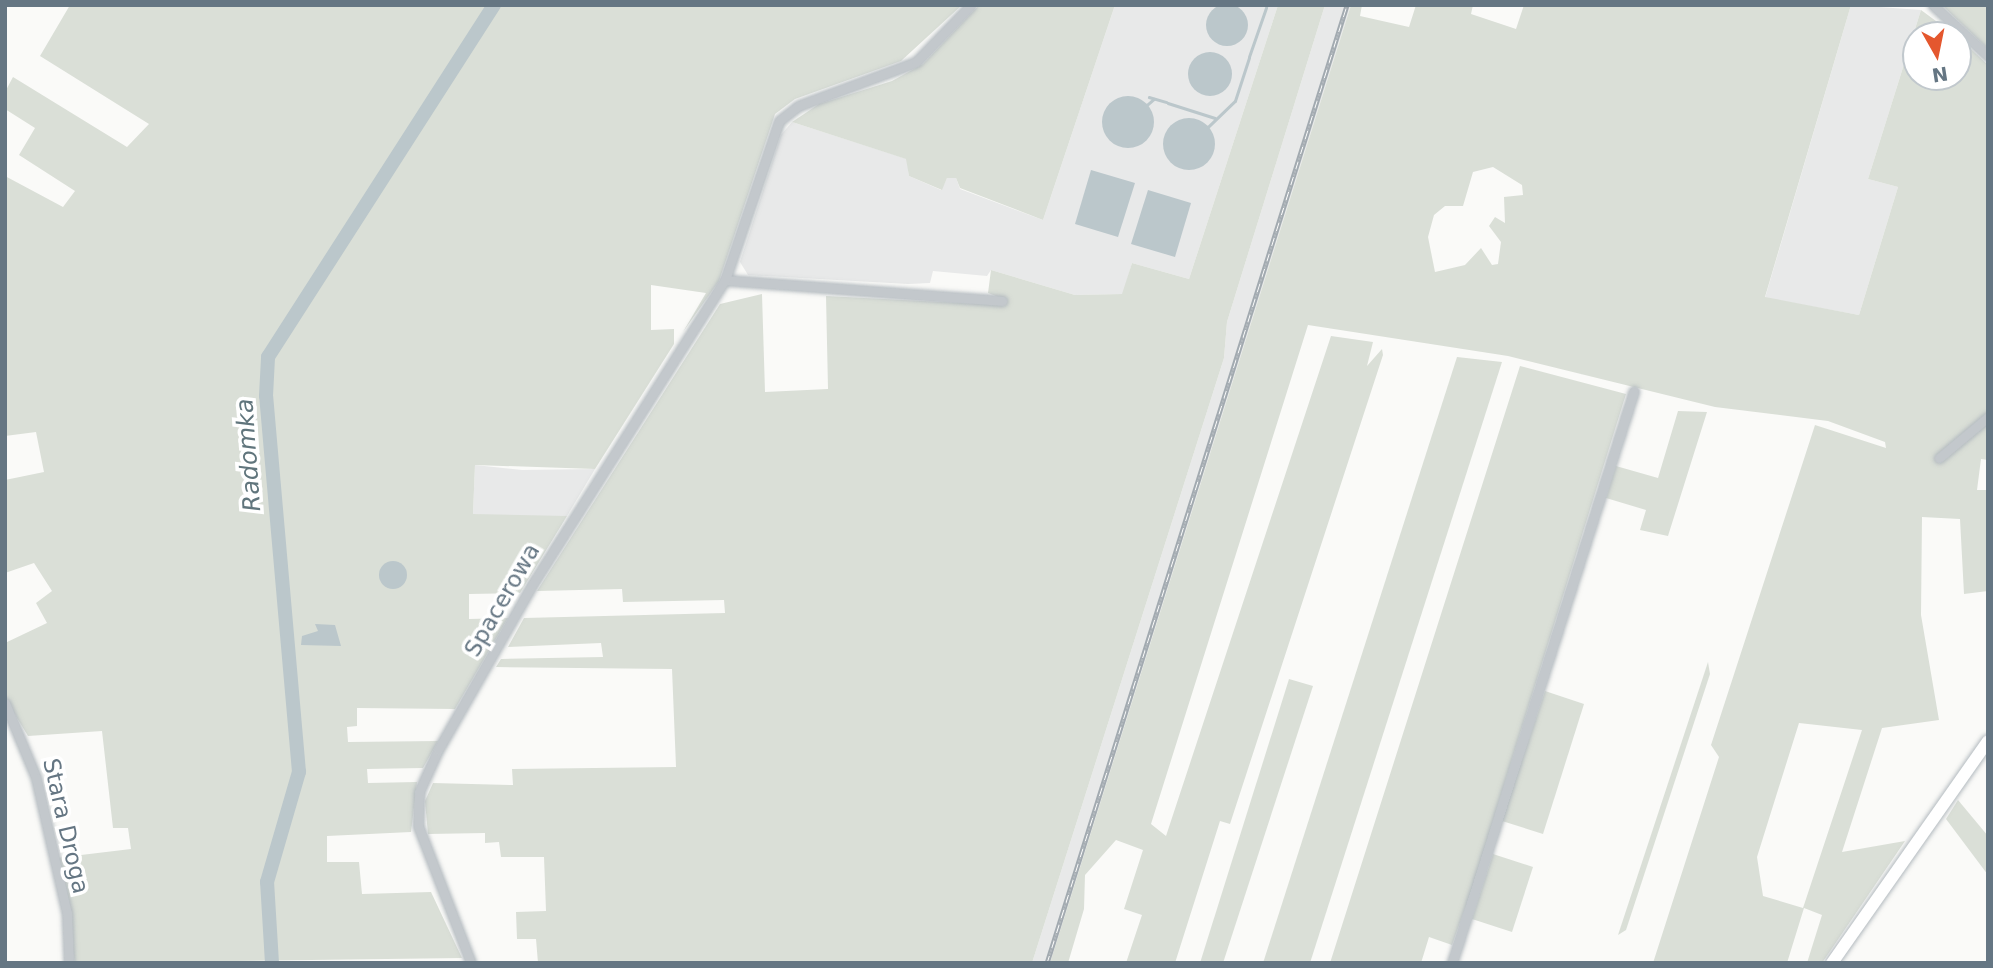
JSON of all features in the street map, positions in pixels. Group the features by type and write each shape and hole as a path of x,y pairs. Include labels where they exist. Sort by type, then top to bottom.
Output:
{"street":[{"name":"Spacerowa","path":"471,963 421,840 416,812 421,786 532,585 726,280 779,121 798,106 916,62 971,5"},
{"path":"1933,5 1988,55"},
{"path":"726,280 1002,301"},
{"path":"1452,963 1634,391"},
{"path":"1939,458 1988,417"},
{"name":"Stara Droga","path":"5,704 36,778 67,913 69,963"},
{"path":"1832,963 1988,741"}],"shaded area":[{"path":"1227,4 1242,10 1248,25 1242,40 1227,46 1212,40 1206,25 1212,10"},
{"path":"70,5 962,5 901,61 795,99 775,114 719,281 683,332 706,293 651,285 651,330 674,329 674,344 595,469 475,465 473,514 567,516 520,593 469,594 469,619 508,618 455,709 357,708 357,726 347,727 348,742 438,741 423,768 367,769 368,783 417,782 411,832 327,836 327,862 359,862 362,894 431,892 462,958 75,963 56,858 131,849 128,828 113,828 102,731 28,736 5,698 5,643 47,623 36,603 52,591 34,563 5,573 5,480 44,472 36,432 5,436 5,176 63,207 75,191 19,155 35,128 5,109 5,92 13,77 127,147 149,124 40,56"},
{"path":"979,5 1115,5 1043,220 960,188 956,178 947,178 942,190 909,176 906,159 792,122 819,104 892,81 923,64"},
{"path":"1115,5 1278,5 1189,279 1132,263 1123,294 1075,295 991,270 987,276 933,271 930,283 908,284 748,275 740,262 781,135 792,122 907,159 909,176 941,190 947,178 956,178 960,189 1043,220"},
{"path":"1278,5 1325,5 1227,322 1224,358 1032,963 538,963 536,939 517,939 516,912 546,911 544,857 501,857 499,842 485,843 485,833 428,834 425,801 433,783 513,785 512,769 676,767 672,669 496,667 501,659 603,657 601,643 508,647 524,618 725,613 724,600 623,602 622,589 537,591 720,304 762,294 765,392 828,389 826,296 999,305 1004,299 988,293 991,270 1075,295 1122,294 1132,263 1189,279"},
{"path":"1325,5 1351,5 1050,963 1032,963 1224,358 1227,322"},
{"path":"1351,5 1362,5 1360,16 1409,27 1416,5 1473,5 1471,14 1516,29 1524,5 1851,5 1765,297 1859,315 1898,187 1868,179 1902,71 1902,91 1972,91 1972,50 1988,65 1988,460 1981,459 1977,490 1988,490 1988,591 1964,594 1960,519 1922,517 1921,615 1939,720 1882,728 1842,852 1905,841 1822,963 1807,963 1822,915 1804,908 1787,963 1653,963 1719,757 1711,745 1815,425 1886,448 1885,442 1828,421 1715,407 1508,356 1308,325 1151,824 1166,836 1331,336 1373,342 1367,366 1382,349 1383,355 1230,824 1220,821 1175,963 1126,963 1142,915 1124,909 1143,850 1116,840 1085,875 1084,909 1068,963 1050,963","holes":["1493,167 1522,185 1523,195 1504,197 1505,223 1495,217 1489,226 1501,242 1498,264 1492,265 1481,248 1465,265 1435,272 1428,237 1434,215 1445,206 1463,206 1473,172","1799,723 1862,730 1803,908 1763,896 1757,857"]},
{"path":"1851,5 1921,10 1918,21 1902,21 1902,71 1868,179 1898,187 1859,315 1765,298"},
{"path":"1942,5 1988,5 1988,49 1972,34 1972,21 1959,21"},
{"path":"1921,10 1936,21 1918,21"},
{"path":"1210,52 1225,59 1232,74 1225,89 1210,96 1195,89 1188,74 1195,59"},
{"path":"1128,96 1138,98 1146,104 1152,112 1152,132 1146,140 1138,146 1128,148 1118,146 1110,140 1104,132 1102,122 1104,112 1110,104 1118,98"},
{"path":"1189,118 1199,120 1207,126 1213,134 1213,154 1207,162 1199,168 1189,170 1179,168 1171,162 1165,154 1163,144 1165,134 1171,126 1179,120"},
{"path":"1091,170 1135,183 1118,237 1075,224"},
{"path":"1148,190 1191,203 1175,257 1131,244"},
{"path":"1457,357 1502,362 1310,963 1263,963"},
{"path":"1520,366 1626,394 1470,894 1452,945 1429,937 1421,963 1330,963"},
{"path":"1678,411 1707,412 1668,536 1640,530 1646,510 1606,498 1616,466 1658,478"},
{"path":"475,465 522,470 595,469 567,516 512,519 473,514"},
{"path":"393,561 403,565 407,575 403,585 393,589 383,585 379,575 383,565"},
{"path":"315,624 335,625 341,646 301,645 302,636 318,631"},
{"path":"1708,662 1710,674 1626,930 1618,935"},
{"path":"1289,679 1313,686 1223,963 1200,963"},
{"path":"1545,691 1584,704 1543,834 1502,821"},
{"path":"1958,800 1988,836 1988,875 1946,819"},
{"path":"1493,854 1533,867 1512,932 1472,919"}],"waterway":[{"name":"Radomka","path":"272,963 267,882 299,772 266,396 268,357 494,5"},
{"path":"1249,57 1266,8"},
{"path":"1208,127 1235,101 1249,58"},
{"path":"1149,97 1166,102"},
{"path":"1147,105 1154,99"},
{"path":"1168,103 1215,118"}],"railway":[{"path":"1047,963 1347,5"}]}
